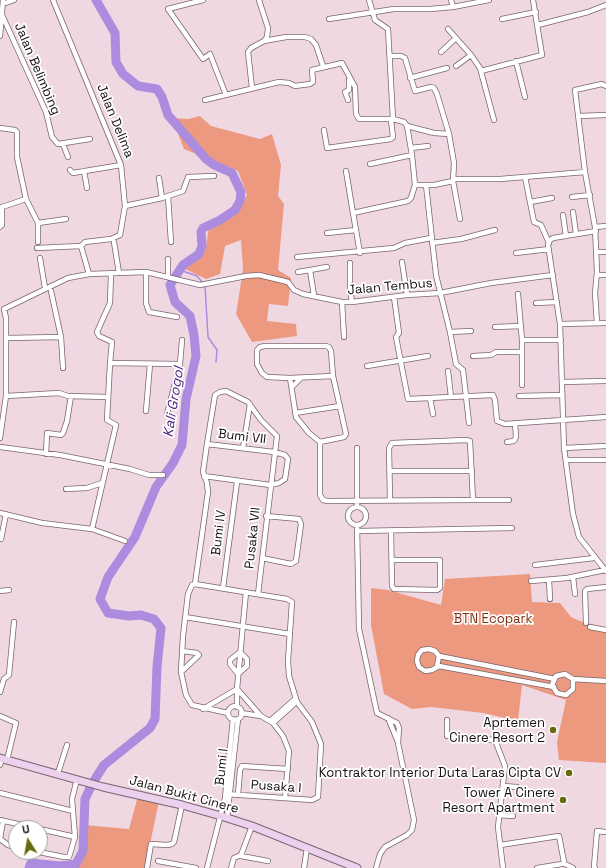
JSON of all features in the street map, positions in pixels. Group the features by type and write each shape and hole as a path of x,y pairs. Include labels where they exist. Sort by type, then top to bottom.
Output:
{"main road":[{"name":"Jalan Bukit Cinere","path":"2,760 58,773 103,787 182,805 224,817 252,826 354,868"}],"street":[{"path":"0,36 3,2 14,0"},
{"name":"Jalan Delima","path":"53,0 121,165 125,206 120,235 111,239 85,242 81,246"},
{"path":"203,0 168,10 203,59 210,54 226,95"},
{"path":"259,0 268,28 267,37 264,42"},
{"path":"324,130 327,148 391,139 393,137 388,29 375,20 369,0"},
{"path":"451,0 453,7"},
{"path":"329,19 394,9 453,7 489,0"},
{"path":"482,72 516,61 542,55 533,0"},
{"path":"538,25 588,12 606,5"},
{"path":"502,19 536,12"},
{"name":"Jalan Belimbing","path":"2,15 46,112 52,137 58,144 63,144"},
{"path":"448,29 471,54 482,72 494,120"},
{"path":"252,88 248,52 251,48 264,42 286,37 305,37 311,39 316,45 323,66"},
{"path":"441,52 456,38"},
{"path":"456,66 471,54"},
{"path":"390,56 402,56 405,58 415,91 431,86 434,88 449,134 454,163 454,180 460,219"},
{"path":"516,61 525,97"},
{"path":"204,100 279,82 290,83 295,86 310,84 313,82 312,70 323,66 342,63 349,80 356,91 356,114 359,119 392,120 404,122 407,126 434,133 449,134"},
{"path":"410,78 447,68"},
{"path":"348,100 345,92 349,90 349,80"},
{"path":"597,323 595,293 597,275 596,229 574,90 602,84 606,86"},
{"path":"579,116 606,115"},
{"path":"353,213 408,201 411,198 415,185 407,126"},
{"path":"0,128 15,130 17,132 17,157 26,199 38,223 38,242"},
{"path":"68,158 63,144 90,139"},
{"path":"411,148 428,146"},
{"path":"370,164 412,155"},
{"path":"70,170 73,173 121,165"},
{"path":"84,171 87,188"},
{"path":"346,171 360,252"},
{"path":"415,185 426,185 454,180 500,179 586,172"},
{"path":"125,206 162,198 183,191 188,177 214,176"},
{"path":"525,177 534,222 541,225 548,243 557,302 561,340 564,448 575,525 579,537 594,558 606,571"},
{"path":"160,178 162,198"},
{"path":"426,185 431,241 440,293"},
{"path":"572,197 590,195"},
{"path":"168,196 171,242"},
{"path":"530,202 552,198"},
{"path":"0,227 2,225 2,207 7,204 26,199"},
{"path":"573,212 576,234"},
{"path":"563,215 566,236"},
{"path":"38,223 66,219"},
{"path":"548,243 551,239 606,226"},
{"path":"327,234 356,230"},
{"path":"297,257 394,248 405,243 461,239 495,230"},
{"path":"114,242 119,273"},
{"path":"37,248 81,246 89,274"},
{"path":"516,253 549,249"},
{"path":"597,252 606,252"},
{"path":"40,258 45,288"},
{"path":"168,259 169,276"},
{"path":"350,262 350,289 352,302"},
{"path":"402,262 407,295"},
{"path":"298,272 327,267"},
{"path":"310,270 314,296"},
{"path":"146,272 146,303 149,312 177,317"},
{"name":"Jalan Tembus","path":"2,309 68,278 89,274 146,272 169,276 202,285 246,276 259,275 288,282 294,290 303,294 342,302 440,293 491,283 553,275"},
{"path":"92,529 116,425 107,420 107,388 112,342 99,336 98,332 110,303 111,274"},
{"path":"597,275 606,275"},
{"path":"51,291 61,337 63,368"},
{"name":"Jalan Tembus","path":"440,293 456,364 463,370 469,422"},
{"path":"518,294 522,340 522,385"},
{"path":"394,297 399,334 396,337 408,399 492,394 498,423 606,416"},
{"path":"342,302 344,337"},
{"path":"536,303 557,302"},
{"path":"0,438 6,396 6,338 2,309"},
{"path":"560,324 606,323"},
{"path":"496,326 521,326"},
{"path":"450,332 470,331"},
{"path":"6,338 61,337"},
{"path":"167,414 180,364 182,340"},
{"path":"522,340 561,340"},
{"path":"320,442 344,437 346,434 333,376 331,351 329,347 265,346 256,350 257,364 264,375 290,378 333,376"},
{"path":"474,356 491,355 496,352 522,352"},
{"path":"367,366 428,356"},
{"path":"110,363 180,364"},
{"path":"146,411 150,364"},
{"path":"448,371 451,397"},
{"path":"290,378 297,421 320,442 321,498 327,501 509,500"},
{"path":"292,387 301,378"},
{"path":"562,382 605,381"},
{"path":"242,713 235,719 228,713 203,709 192,705 186,695 180,672 188,594 195,584 208,492 204,476 207,444 216,395 220,392 226,391 246,400 250,404 243,448"},
{"path":"6,396 59,393 72,396 108,397"},
{"path":"519,396 562,395"},
{"path":"46,454 46,433 63,433 67,422 72,396"},
{"path":"430,398 432,414"},
{"name":"Pusaka VII","path":"250,404 261,420 276,434 258,594"},
{"path":"295,413 340,406"},
{"path":"507,442 514,441 516,437 515,423"},
{"path":"390,500 389,448 392,443 466,440 471,444 474,500"},
{"name":"Bumi VII","path":"207,444 274,452"},
{"path":"564,448 606,446"},
{"path":"0,447 60,455 106,464 149,475 163,475"},
{"path":"357,448 357,507"},
{"path":"204,476 237,482 270,485 283,482 285,479 287,456 274,452"},
{"path":"566,460 606,460"},
{"path":"390,471 472,471"},
{"name":"Bumi IV","path":"223,588 237,482"},
{"path":"66,489 87,488 102,483"},
{"path":"357,507 362,508 366,515 364,522 357,526 349,522 347,518 350,510 357,507"},
{"path":"0,513 42,523 92,529 125,541"},
{"path":"1,539 6,514"},
{"path":"262,558 291,564 296,561 301,524 299,519 266,516"},
{"path":"357,526 359,629 377,713 397,723 399,728 398,743"},
{"path":"358,531 512,528"},
{"path":"391,530 392,560 394,589 437,590 440,588 440,560 392,560"},
{"path":"535,565 594,558"},
{"path":"531,581 573,577 606,571"},
{"path":"573,577 575,594"},
{"path":"549,580 550,599"},
{"path":"195,584 287,599 292,602 289,676 296,700 272,722"},
{"path":"606,587 587,589 585,591 588,625 606,630"},
{"path":"0,591 9,590"},
{"path":"246,592 238,674 238,707 242,713 261,716 272,722 287,744 288,770 285,798"},
{"path":"185,617 290,634"},
{"path":"0,692 4,679 9,675 14,622"},
{"path":"439,656 437,666 432,670 425,671 419,668 416,662 418,655 422,650 429,649 435,651 439,656 555,679"},
{"path":"180,672 199,655 197,653 182,651"},
{"path":"238,674 230,664 230,660 240,652"},
{"path":"238,674 247,666 247,659 240,652"},
{"path":"437,666 554,687"},
{"path":"572,679 573,689 566,695 557,693 552,685 556,676 565,674 572,679 606,681"},
{"path":"533,683 534,675"},
{"path":"203,709 237,689"},
{"path":"237,689 261,716"},
{"name":"Pusaka I","path":"228,794 312,800 318,797 320,744 312,722 296,700"},
{"path":"228,713 230,708 238,707"},
{"path":"0,716 16,723 2,760"},
{"path":"376,868 380,854 385,847 412,830 414,820 398,743 388,718"},
{"name":"Bumi I","path":"207,868 224,817 228,794 235,719"},
{"path":"447,720 447,736 495,740 505,766 498,827 503,868"},
{"path":"58,773 67,745"},
{"path":"238,795 240,770 243,766 288,770"},
{"path":"48,854 69,857 75,837 72,799 77,779"},
{"path":"503,786 517,787"},
{"path":"0,794 73,811"},
{"path":"147,868 151,844 167,845 174,842 182,805"},
{"path":"499,815 513,816"},
{"path":"2,821 0,839 8,845"},
{"path":"241,856 252,826"},
{"path":"48,831 75,837"},
{"path":"595,868 597,832 606,832"},
{"path":"500,845 559,836 564,861 563,863"},
{"path":"304,868 307,848"},
{"path":"231,868 234,858 241,856 268,861"},
{"path":"158,861 196,868"},
{"path":"537,868 548,868 563,863 573,868"}],"green space":[{"path":"200,116 211,126 260,139 272,134 281,165 278,196 284,204 278,270 291,278 288,306 269,304 267,321 296,324 297,336 252,342 236,314 243,270 241,240 225,246 220,274 206,279 185,269 205,252 209,227 239,208 247,195 238,171 184,149 172,118 188,119"},
{"name":"BTN Ecopark","path":"530,574 532,602 560,603 571,617 606,628 606,763 559,760 557,742 566,700 522,685 518,721 483,713 431,707 412,709 384,694 371,625 371,588 388,590 441,605 445,579"},
{"path":"138,796 159,801 145,868 30,868 31,863 60,866 76,864 83,851 84,825 129,829"}],"waterway":[{"name":"Kali Grogol","path":"29,868 31,863 60,866 76,864 83,851 85,799 92,784 104,765 150,728 155,719 157,667 161,628 154,619 141,615 129,616 108,613 100,599 108,577 135,537 156,487 173,463 182,445 186,399 196,356 190,316 175,302 170,285 183,265 199,254 202,246 201,232 203,228 220,220 235,210 240,201 241,192 232,173 214,165 206,159 168,115 162,97 157,89 138,86 123,74 116,62 115,33 96,0"},
{"path":"180,270 197,276 202,282"},
{"path":"205,286 208,337 217,350 216,362"}],"place":[{"name":"Aprtemen Cinere Resort 2","path":"553,730"},
{"name":"Kontraktor Interior Duta Laras Cipta CV","path":"569,773"},
{"name":"Tower A Cinere Resort Apartment","path":"563,800"}]}
